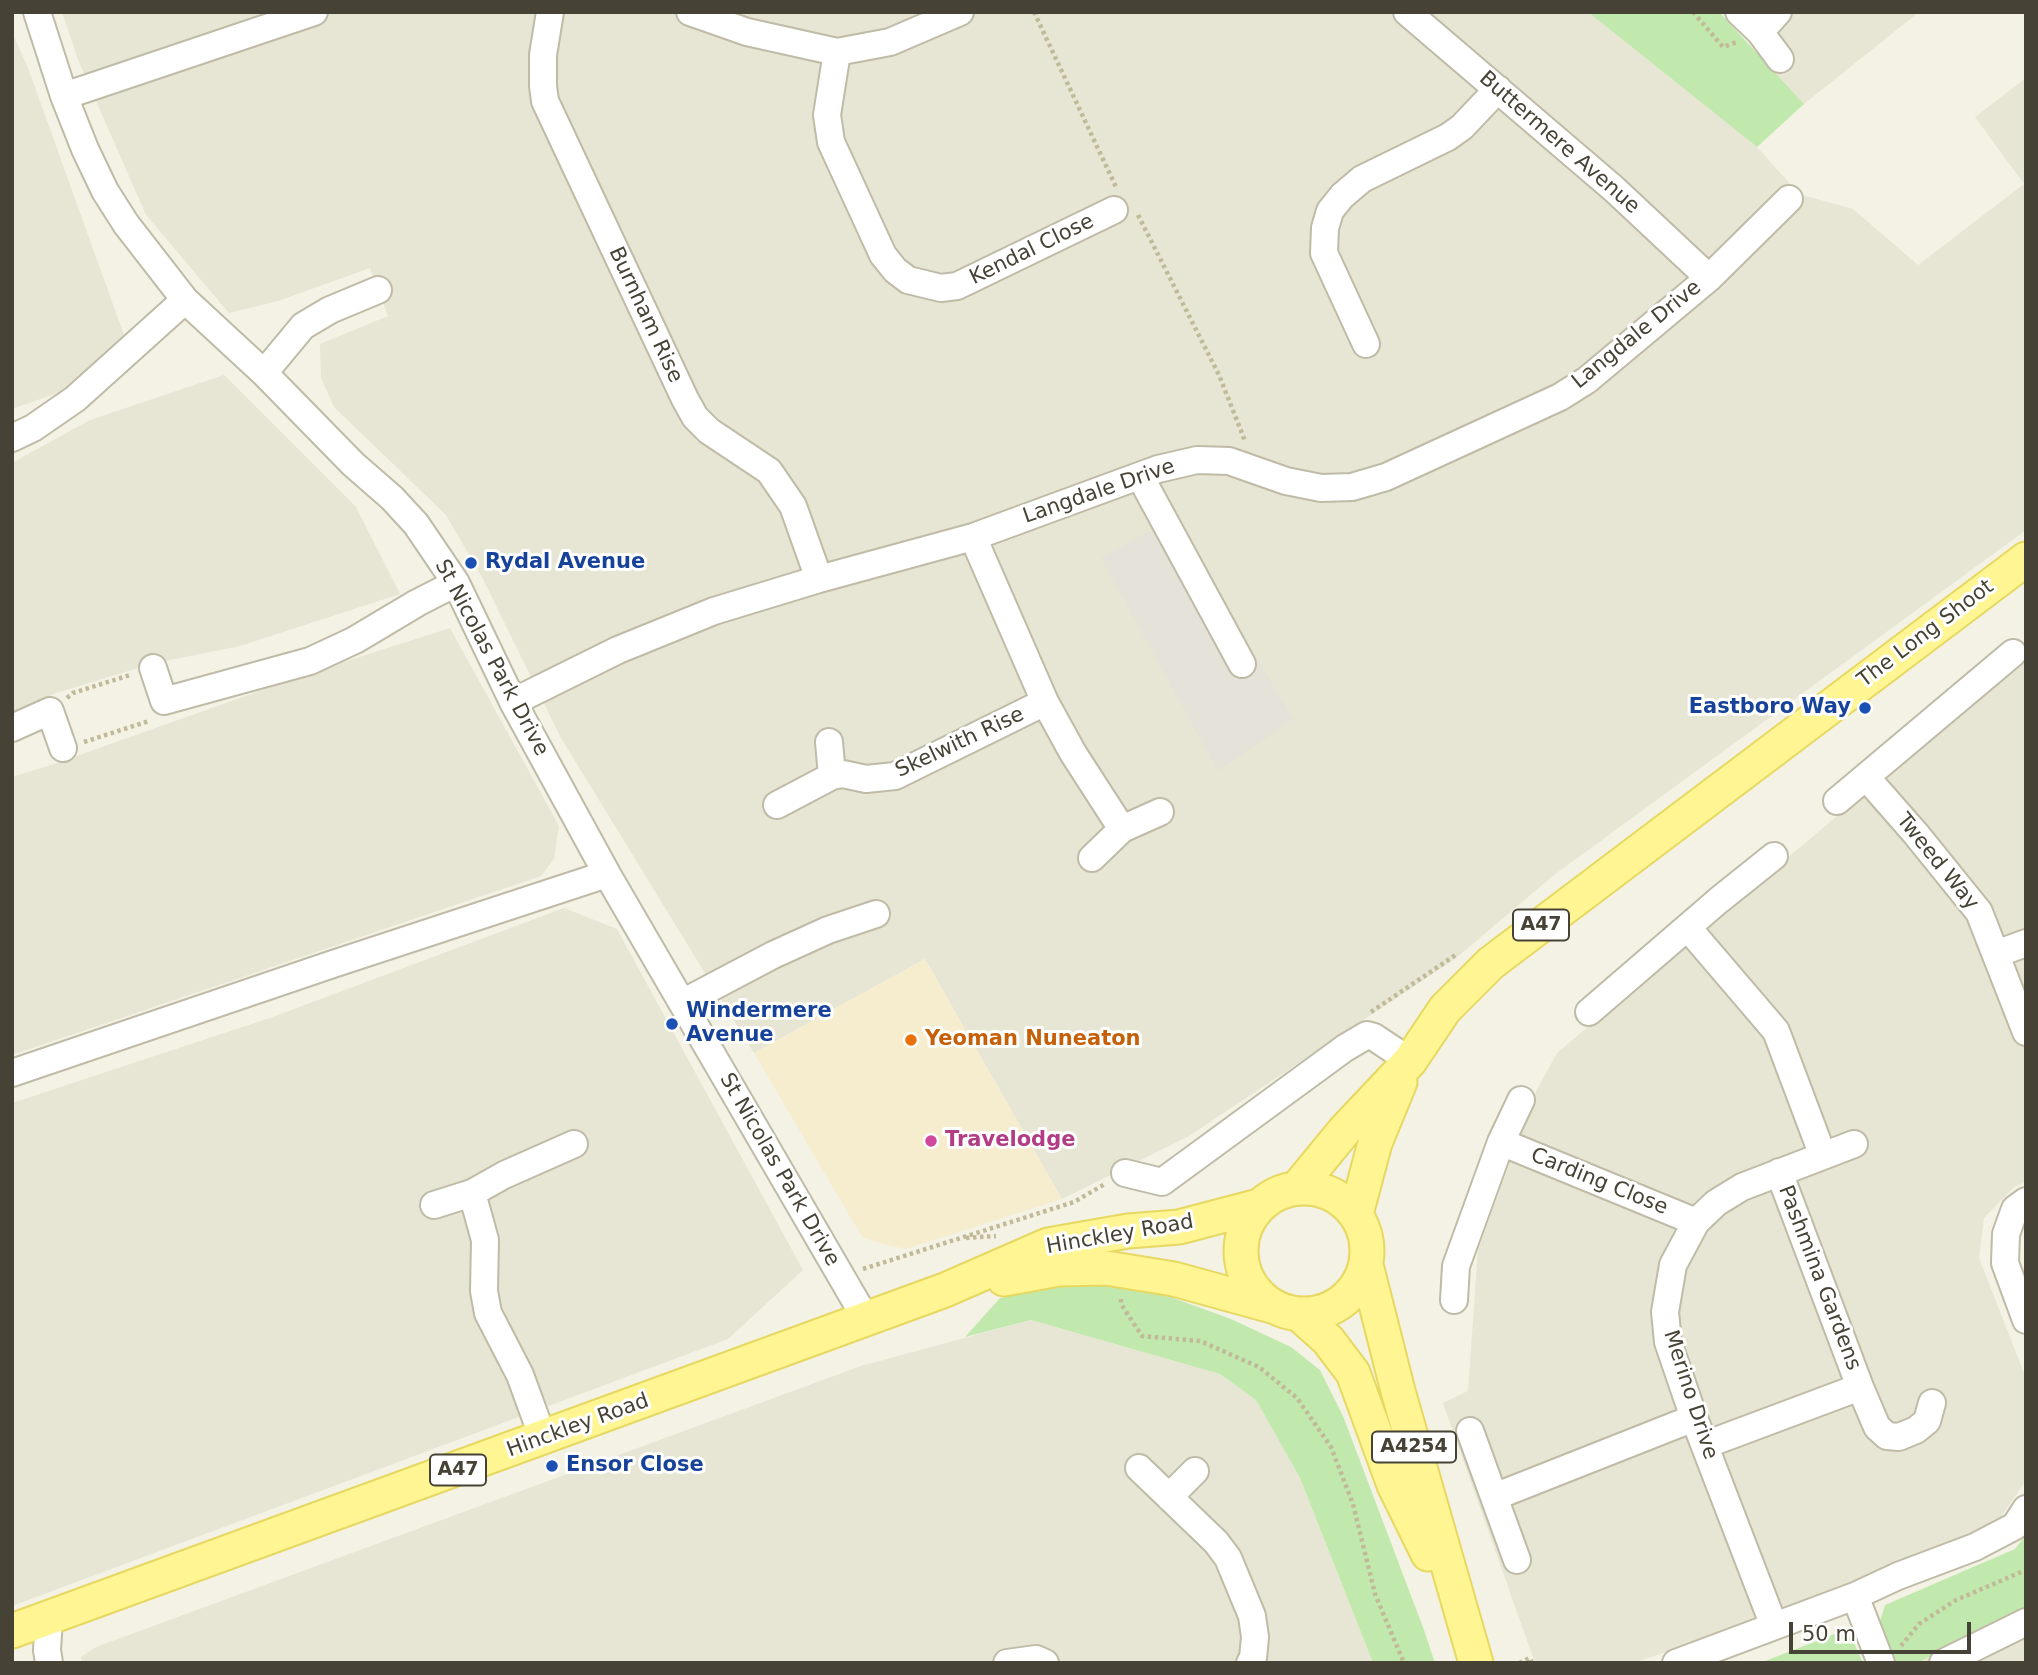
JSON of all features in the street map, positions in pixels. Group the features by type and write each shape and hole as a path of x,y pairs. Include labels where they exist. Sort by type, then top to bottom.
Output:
{"main road":[{"name":"The Long Shoot","path":"1410,1061 1445,1009 1491,963 2026,559"},
{"name":"A47","path":"1259,1206 1283,1191 1298,1187 1344,1131 1410,1061"},
{"name":"A47","path":"1356,1214 1375,1143 1410,1061"},
{"path":"1298,1187 1331,1193 1356,1214 1365,1233 1366,1265"},
{"path":"1259,1206 1246,1224 1240,1244 1241,1261 1248,1281 1256,1292 1286,1310"},
{"name":"Hinckley Road","path":"12,1632 946,1290 1048,1245 1128,1231 1180,1227 1259,1206"},
{"name":"A47","path":"1286,1310 1312,1313 1325,1310 1345,1298 1361,1277 1366,1265"},
{"name":"A4254","path":"1366,1265 1398,1391 1476,1663"},
{"name":"Hinckley Road","path":"946,1290 1059,1269 1106,1268 1174,1279 1286,1310"},
{"name":"A4254","path":"1286,1310 1328,1340 1353,1373 1394,1485 1465,1629"}],"street":[{"name":"St Nicolas Park Drive","path":"37,12 64,96 85,149 126,225 185,300 264,373 416,524 456,583 513,702 607,874 866,1319"},
{"path":"64,96 314,12"},
{"name":"Burnham Rise","path":"550,12 543,55 545,101 673,374 695,417 709,431 769,471 793,506 819,579"},
{"path":"690,12 749,22 837,52 890,42 960,12"},
{"name":"Buttermere Avenue","path":"1406,12 1614,189 1709,278"},
{"path":"1739,12 1780,59"},
{"path":"1760,33 1778,12"},
{"name":"Kendal Close","path":"837,52 827,115 831,142 883,255 895,271 908,280 942,288 957,286 1119,207"},
{"path":"1366,344 1324,253 1325,228 1330,211 1362,178 1448,137 1462,127 1498,89"},
{"name":"Langdale Drive","path":"513,702 618,649 714,611 973,537 1140,476 1197,460 1229,461 1286,481 1321,488 1352,487 1386,477 1560,397 1587,380 1709,278 1789,199"},
{"path":"264,373 303,326 330,310 378,290"},
{"path":"12,439 75,399 185,300"},
{"path":"1140,476 1242,664"},
{"name":"Skelwith Rise","path":"973,537 1045,702 1073,753 1122,829"},
{"path":"153,668 164,701 310,661 355,640 456,583"},
{"path":"1838,801 2013,653"},
{"name":"Skelwith Rise","path":"832,776 843,774 866,779 895,776 1045,702"},
{"path":"12,728 50,711 63,748"},
{"path":"777,805 832,776 829,742"},
{"name":"Tweed Way","path":"1866,777 1979,912 2026,1032"},
{"path":"1092,858 1122,829 1160,812"},
{"path":"1589,1012 1774,856"},
{"path":"12,1073 607,874"},
{"path":"682,1003 773,955 828,930 876,914"},
{"path":"1688,928 1776,1031 1823,1156"},
{"path":"1996,954 2026,943"},
{"path":"1125,1173 1162,1182 1345,1048 1367,1035 1410,1061"},
{"path":"1454,1300 1456,1266 1501,1142 1521,1100"},
{"name":"Carding Close","path":"1501,1142 1696,1222"},
{"path":"434,1205 472,1193 504,1175 574,1144"},
{"name":"Merino Drive","path":"1774,1626 1668,1342 1665,1312 1673,1265 1696,1222 1716,1203 1779,1172 1854,1144"},
{"name":"Pashmina Gardens","path":"1705,1445 1860,1387 1779,1172"},
{"path":"472,1193 485,1240 484,1292 488,1313 520,1375 543,1438"},
{"path":"2026,1201 2015,1209 2006,1234 2005,1263 2026,1320"},
{"path":"1860,1387 1877,1427 1887,1436 1899,1437 1916,1430 1927,1420 1932,1403"},
{"path":"1494,1497 1695,1418"},
{"path":"1469,1431 1517,1560"},
{"path":"1139,1468 1216,1542 1228,1558 1252,1616 1255,1637 1250,1663"},
{"path":"1169,1497 1195,1471"},
{"path":"1676,1663 1855,1596 1898,1576 1975,1547 2015,1526 2026,1509"},
{"path":"1855,1596 1888,1658"},
{"path":"48,1663 49,1619"},
{"path":"1943,1663 2026,1622"},
{"path":"1007,1663 1036,1659 1045,1663"}],"path":[{"path":"1034,12 1119,207 1130,199 1219,374 1257,471"},
{"path":"50,711 73,692 153,668"},
{"path":"63,748 155,719 164,701"},
{"path":"1368,1014 1460,952"},
{"path":"841,1276 1074,1202 1125,1173"},
{"path":"1118,1270 1121,1304 1142,1336 1200,1341 1259,1367 1297,1398 1331,1447 1353,1504 1375,1594 1404,1663"},
{"path":"1888,1658 1919,1624 1956,1600 2026,1570"},
{"path":"1519,1663 1530,1658 1532,1663"}],"shaded area":[{"path":"62,12 1588,12 1757,147 1799,194 1853,209 1918,265 2024,184 1975,117 2026,78 2026,530 1554,875 1455,959 1189,1136 1062,1199 925,959 754,1053 561,738 482,577 446,515 334,407 321,378 320,344 388,316 370,268 278,301 229,313 146,215 79,62"},
{"path":"1794,12 1919,12 1804,104 1773,71 1790,57 1776,34"},
{"path":"12,32 28,68 124,335 72,388 12,409"},
{"path":"224,375 356,507 400,594 240,646 155,663 56,693 12,714 12,463 90,420"},
{"path":"1172,519 1293,719 1218,771 1101,558"},
{"path":"450,628 559,826 554,859 541,876 12,1055 12,777 316,671"},
{"path":"2026,656 2026,1182 2014,1187 1984,1218 1979,1258 2026,1378 2026,1480 1996,1524 1768,1616 1634,1663 1535,1663 1443,1403 1468,1391 1478,1250 1536,1091 1557,1053"},
{"path":"564,908 617,929 803,1270 728,1339 12,1606 12,1103 270,1018"},
{"path":"925,959 1062,1199 906,1249 862,1237 754,1053"},
{"path":"1031,1320 1220,1374 1256,1400 1300,1478 1373,1663 82,1663 81,1657 96,1647 861,1366"},
{"path":"2026,1609 2026,1663 1917,1663"}],"green space":[{"path":"1588,12 1719,12 1804,104 1757,147"},
{"path":"1086,1282 1135,1284 1231,1319 1291,1347 1320,1370 1343,1416 1435,1663 1373,1663 1300,1478 1256,1400 1220,1374 1031,1320 965,1337 1000,1298"},
{"path":"2026,1535 2026,1609 1917,1663 1895,1663 1880,1621 1885,1605 2015,1549"},
{"path":"1837,1633 1851,1636 1863,1663 1760,1663"}],"place":[{"name":"Rydal Avenue","path":"471,563"},
{"name":"Eastboro Way","path":"1865,708"},
{"name":"Windermere Avenue","path":"672,1024"},
{"name":"Yeoman Nuneaton","path":"911,1040"},
{"name":"Travelodge","path":"931,1141"},
{"name":"Ensor Close","path":"552,1466"}]}
